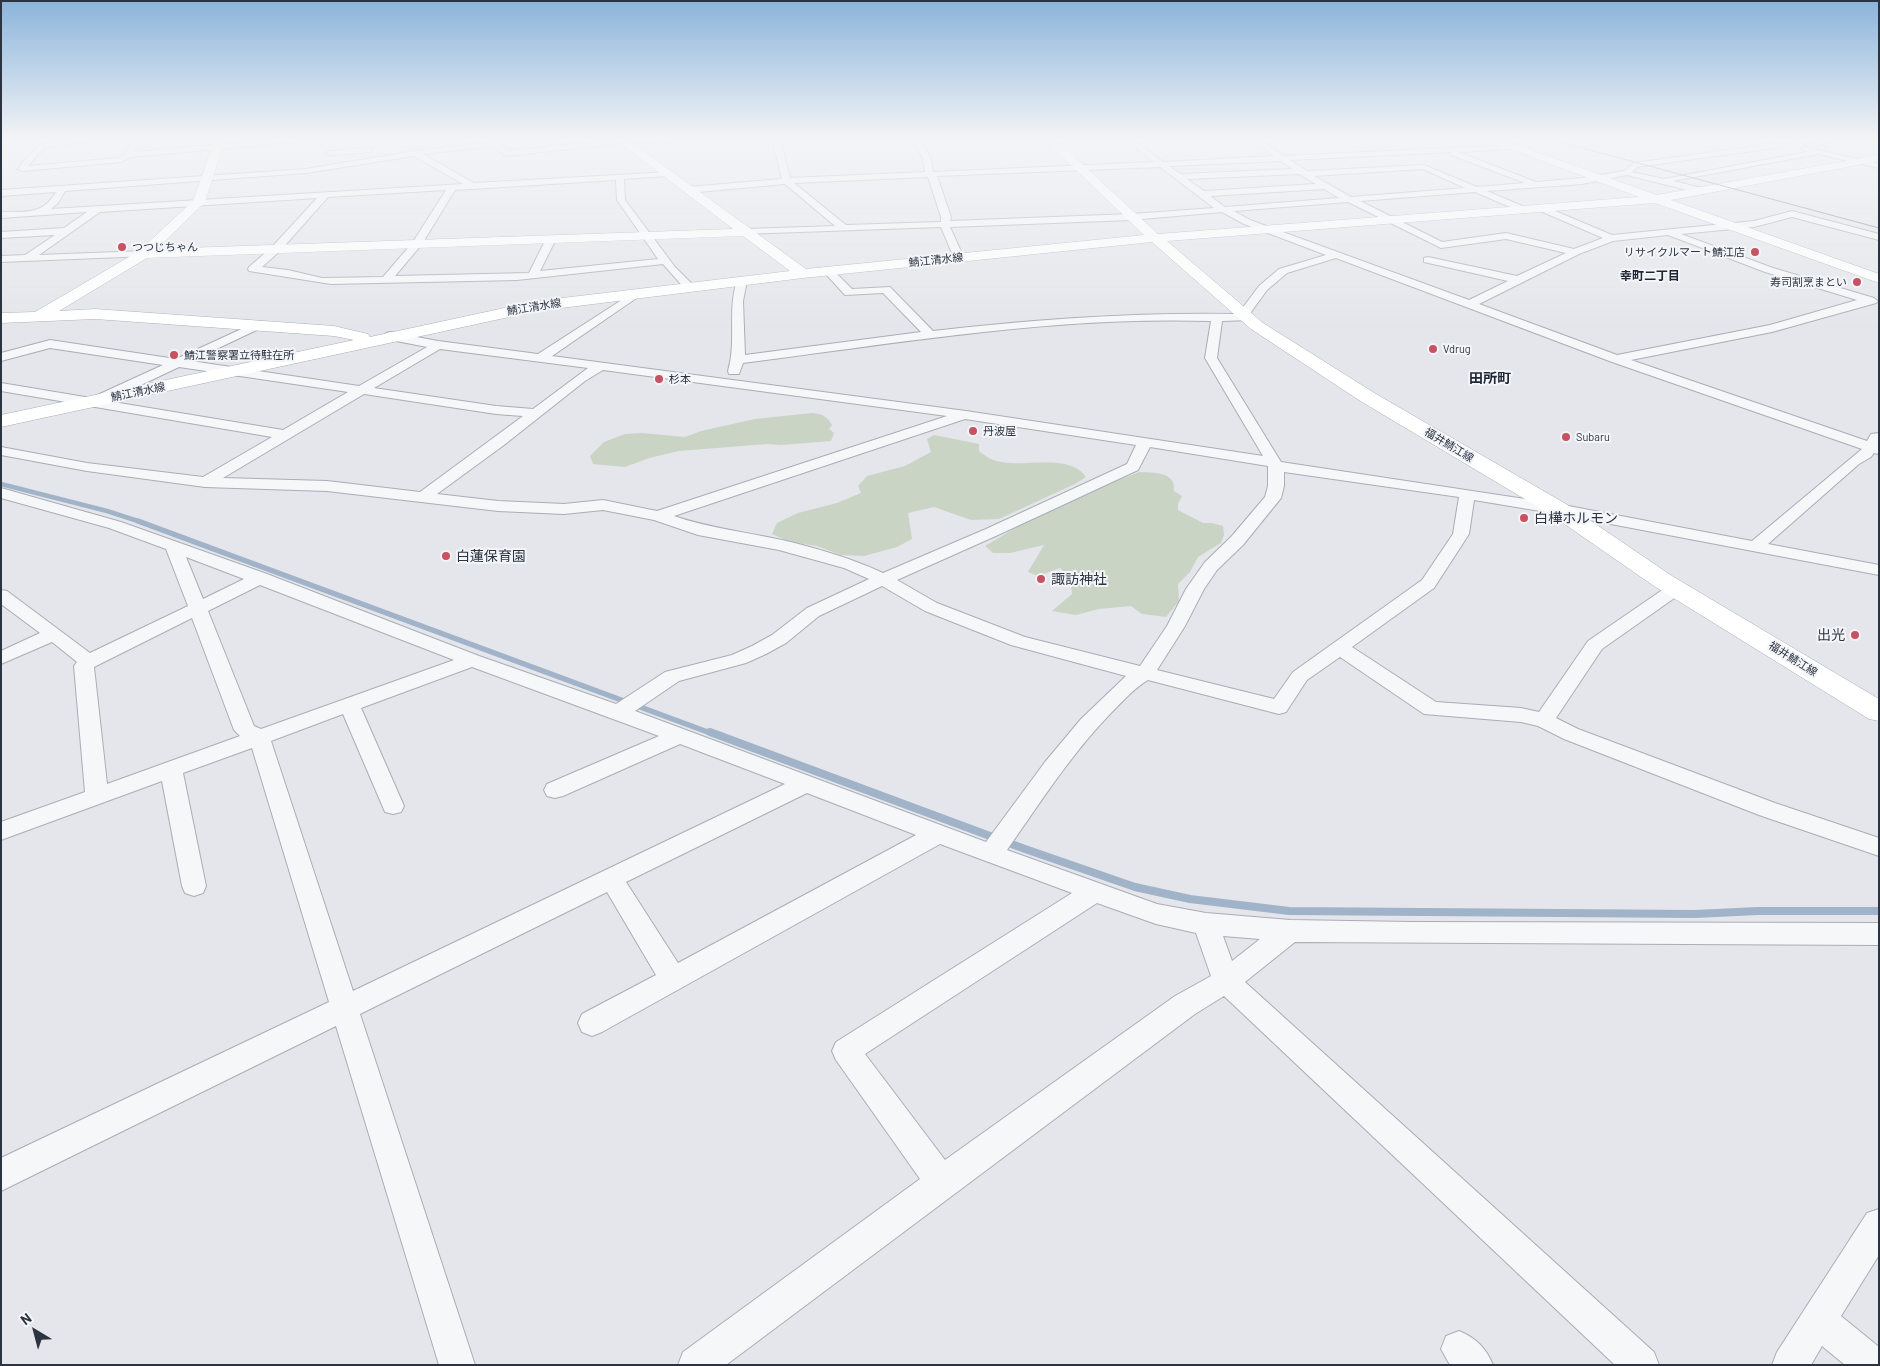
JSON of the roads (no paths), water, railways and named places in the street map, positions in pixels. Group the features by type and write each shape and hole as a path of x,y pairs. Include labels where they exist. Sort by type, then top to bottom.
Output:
{"main road":[{"path":"39,315 144,254 198,203"},
{"path":"706,203 803,274"},
{"name":"福井鯖江線","path":"1116,203 1245,317 1321,368 1558,509 1677,588 1879,712"},
{"name":"鯖江清水線","path":"1,421 530,307 828,271 1155,238 1608,203"},
{"path":"1666,203 1879,279"},
{"path":"144,254 746,232"},
{"path":"1,318 95,314 334,331 374,340"}],"street":[{"path":"42,212 52,203"},
{"path":"1,215 188,203"},
{"path":"318,203 276,249 253,269 288,273 322,281 532,276 666,261"},
{"path":"387,279 417,244 442,203"},
{"path":"622,203 671,269 690,288"},
{"path":"811,203 845,229"},
{"path":"940,203 946,216 945,225 959,258"},
{"path":"1215,203 1247,222 1616,359 1876,444 1756,546"},
{"path":"746,232 1131,217 1311,203"},
{"path":"1355,203 1441,245 1506,236 1574,252"},
{"path":"1507,203 1524,210"},
{"path":"1541,208 1611,238"},
{"path":"28,258 98,209"},
{"path":"1468,305 1574,252 1611,238 1754,224 1792,214 1879,237"},
{"path":"1,235 66,231"},
{"path":"1667,232 1769,270 1875,302"},
{"path":"532,276 551,239"},
{"path":"1407,282 1441,245"},
{"path":"1,259 144,254"},
{"path":"738,360 930,335 1069,320 1139,317 1245,317 1264,288 1283,271 1336,255"},
{"path":"1423,265 1519,280"},
{"path":"828,271 849,293 886,289 930,335"},
{"path":"729,382 738,360 741,342 738,291 742,281"},
{"path":"540,358 634,295"},
{"path":"1616,359 1772,328 1875,302"},
{"path":"999,843 1053,767 1088,724 1128,683 1145,673 1176,626 1195,589 1211,566 1237,542 1273,498 1276,486 1275,464 1211,358 1217,317"},
{"path":"93,402 259,325"},
{"path":"390,336 438,345 729,382 1145,442 1558,509 1879,570"},
{"path":"1,357 50,344 496,410 536,413"},
{"path":"205,482 438,345"},
{"path":"425,496 580,378 600,366"},
{"path":"1,387 287,435"},
{"path":"658,516 966,415"},
{"path":"628,706 672,676 739,659 759,650 779,639 813,612 1133,467 1145,442"},
{"path":"1,451 86,467 205,482 327,486 507,506 564,509 604,505 658,516 698,530 781,546 850,564 883,579 931,608 1018,641 1107,666 1145,673 1279,707 1300,676 1428,584 1461,534 1467,494"},
{"path":"1,493 115,525 261,578 472,660 628,706 680,736 938,834 999,843 1094,892 1156,914 1206,924 1290,931 1879,934"},
{"path":"1,506 22,498"},
{"path":"173,546 245,730 259,737 457,1365"},
{"path":"97,796 84,666 89,661 261,578"},
{"path":"1544,720 1595,645 1677,588"},
{"path":"1,594 89,661"},
{"path":"1,658 54,634"},
{"path":"1340,648 1431,709 1512,715 1544,720 1571,734 1767,809 1879,847"},
{"path":"1,831 472,660"},
{"path":"349,705 393,806"},
{"path":"555,790 680,736"},
{"path":"171,769 194,886"},
{"path":"1,1174 807,783"},
{"path":"592,1023 938,834"},
{"path":"611,878 673,979"},
{"path":"942,1182 846,1051 1094,892"},
{"path":"1206,924 1226,981 1641,1365"},
{"path":"696,1365 942,1182 1185,1006 1226,981 1290,931"},
{"path":"1790,1365 1879,1225"},
{"path":"1818,1320 1873,1365"}],"waterway":[{"path":"1,484 107,511 139,521"},
{"path":"139,521 713,734"},
{"path":"710,732 1025,849 1135,887 1190,899 1289,911 1695,914 1758,911 1879,911"}],"tram line":[{"path":"1785,203 1879,228"}],"place":[{"name":"つつじちゃん","path":"122,247"},
{"name":"リサイクルマート鯖江店","path":"1755,252"},
{"name":"寿司割烹まとい","path":"1857,282"},
{"name":"Vdrug","path":"1433,349"},
{"name":"鯖江警察署立待駐在所","path":"174,355"},
{"name":"杉本","path":"659,379"},
{"name":"丹波屋","path":"973,431"},
{"name":"Subaru","path":"1566,437"},
{"name":"白樺ホルモン","path":"1524,518"},
{"name":"白蓮保育園","path":"446,556"},
{"name":"諏訪神社","path":"1041,579"},
{"name":"出光","path":"1855,635"}],"district":[{"name":"幸町二丁目","path":"1650,276"},
{"name":"田所町","path":"1490,378"}]}
